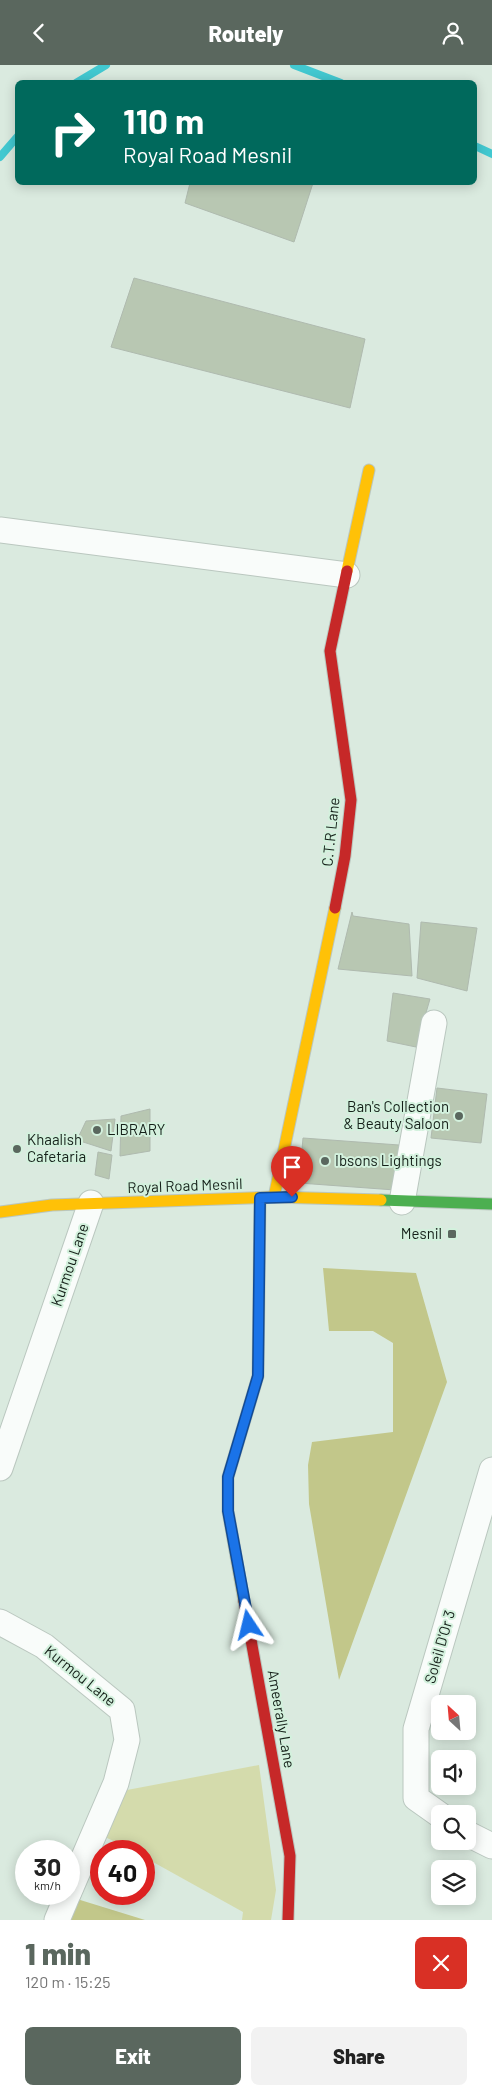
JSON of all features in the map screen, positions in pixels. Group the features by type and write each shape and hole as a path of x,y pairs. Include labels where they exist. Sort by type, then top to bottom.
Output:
{"street":[{"name":"C.T.R Lane","path":"274,1197 319,991 346,847 352,800 330,651 369,470"},
{"path":"0,530 346,575"},
{"path":"402,1202 434,1023"},
{"name":"Royal Road Mesnil","path":"0,1212 52,1205 274,1197 492,1204"},
{"name":"Ameerally Lane","path":"260,1198 258,1376 228,1477 228,1511 290,1856 288,1920"},
{"name":"Kurmou Lane","path":"0,1469 91,1203"},
{"name":"Soleil D'Or 3","path":"431,1808 416,1797 416,1729 492,1470"},
{"name":"Kurmou Lane","path":"0,1622 44,1646 122,1710 127,1740 116,1783 80,1866"},
{"path":"476,1838 492,1846"},
{"name":"Kurmou Lane","path":"57,1920 63,1905"}],"green space":[{"path":"323,1268 416,1273 447,1382 339,1680 309,1504 308,1465 312,1442 393,1432 393,1343 373,1331 329,1331"},
{"path":"259,1765 276,1890 271,1920 242,1920 243,1912 155,1863 155,1840 111,1840 103,1836 127,1790"},
{"path":"80,1900 90,1903 90,1905 96,1905 145,1920 68,1920 74,1905 80,1905"}],"building":[{"path":"190,185 312,185 294,242 185,203"},
{"path":"134,278 365,339 350,408 111,347"},
{"path":"352,912 353,916 409,924 412,976 338,969"},
{"path":"421,922 477,928 467,991 417,978"},
{"path":"393,993 430,999 416,1047 387,1041"},
{"name":"Ban's Collection & Beauty Saloon","path":"437,1088 487,1094 481,1143 431,1138"},
{"path":"150,1109 150,1151 120,1156 121,1116"},
{"name":"LIBRARY","path":"115,1119 111,1151 77,1140 86,1121"},
{"path":"303,1138 399,1145 395,1190 299,1183"},
{"path":"98,1152 112,1155 109,1179 95,1175"}],"waterway":[{"path":"81,80 106,65"},
{"path":"294,65 333,80"},
{"path":"0,157 15,140"},
{"path":"477,147 492,154"}],"traffic: fast":[{"path":"381,1200 492,1204"}],"traffic: slow":[{"path":"347,571 369,470"},
{"path":"274,1197 335,908"},
{"path":"0,1212 52,1205 274,1197 381,1200"},
{"path":"244,1601 228,1511 228,1477 258,1376 260,1198"}],"traffic: jam":[{"path":"335,908 345,856 351,800 330,651 347,571"},
{"path":"244,1601 290,1856 288,1920"}],"place":[{"name":"Ban's Collection & Beauty Saloon","path":"459,1116"},
{"name":"LIBRARY","path":"97,1130"},
{"name":"Khaalish Cafetaria","path":"17,1149"},
{"name":"Ibsons Lightings","path":"325,1161"},
{"name":"Mesnil","path":"452,1234"}],"route":[{"path":"249,1625 228,1511 228,1477 258,1376 260,1198 292,1197"}]}
